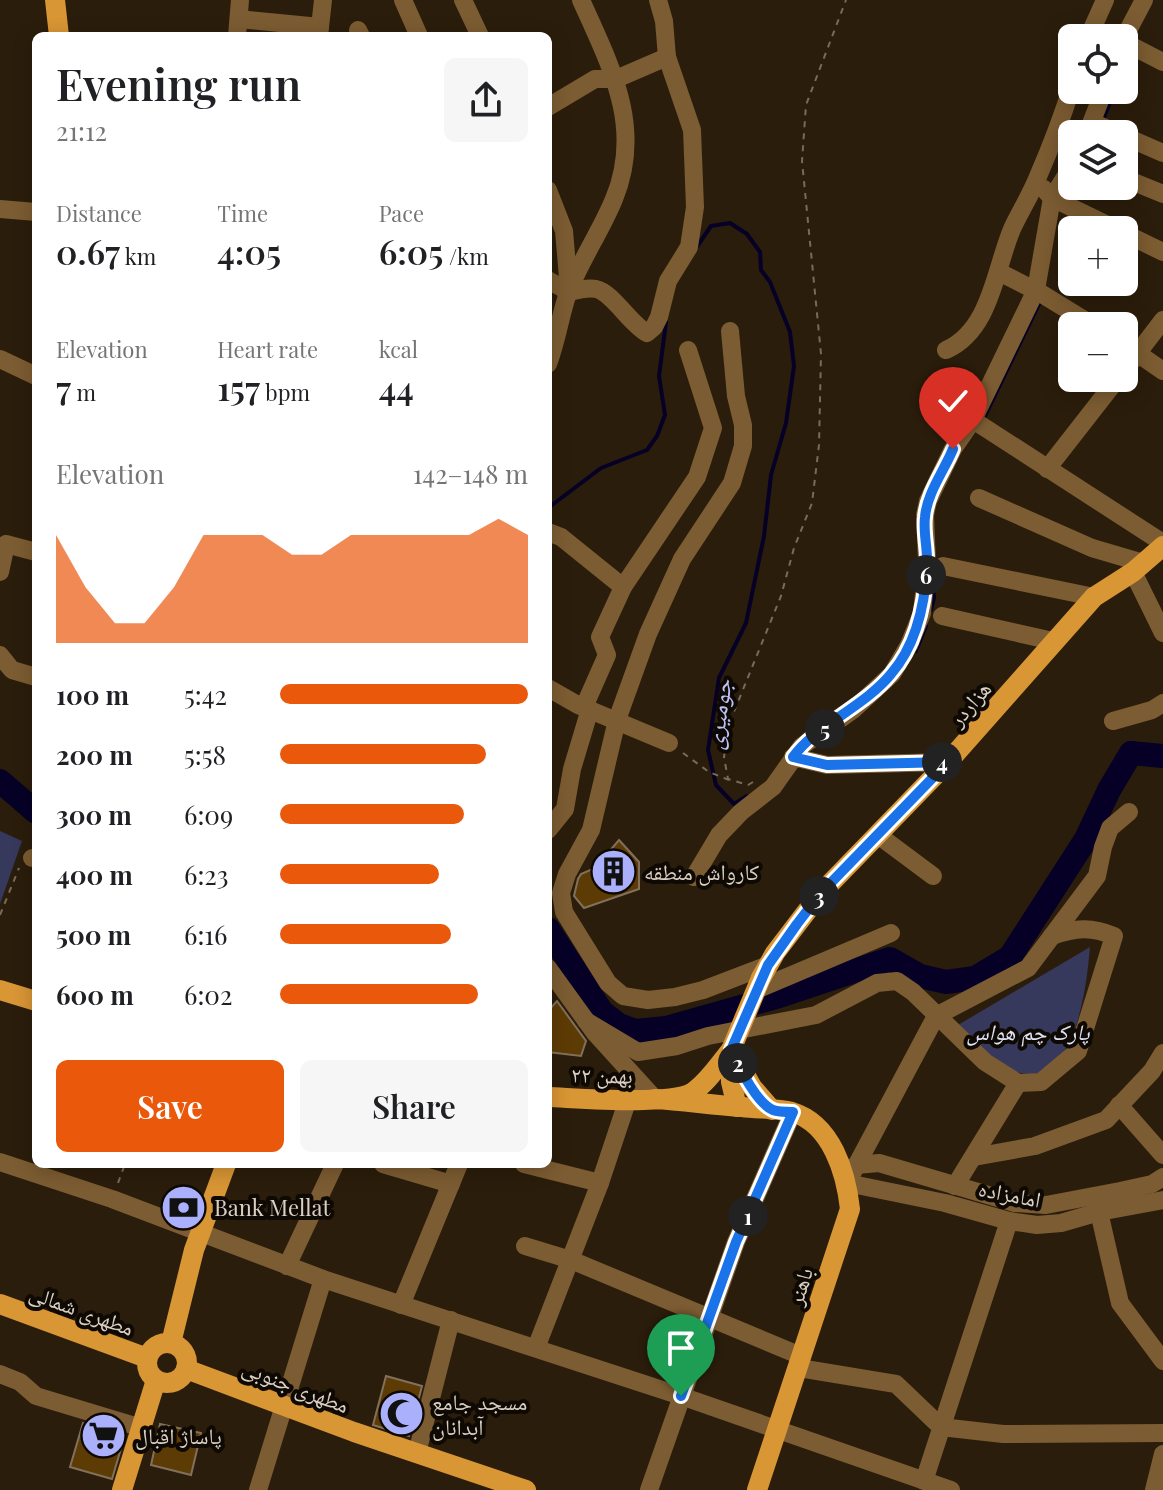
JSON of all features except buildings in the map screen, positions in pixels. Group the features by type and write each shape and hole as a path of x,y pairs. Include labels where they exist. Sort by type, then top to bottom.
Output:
{"main road":[{"path":"55,0 59,32"},
{"name":"هزاردر","path":"731,1050 762,977 820,894 948,762 1094,597 1138,568 1163,544"},
{"path":"0,990 32,1000"},
{"path":"655,1099 684,1097 694,1092 731,1050"},
{"path":"706,1104 723,1081 731,1050"},
{"path":"731,1050 731,1082 737,1107"},
{"path":"731,1050 752,1087 772,1110"},
{"name":"۲۲ بهمن","path":"552,1097 655,1099"},
{"path":"655,1099 793,1112"},
{"name":"باهنر","path":"757,1490 850,1209 852,1174 813,1125 793,1112"},
{"path":"171,1343 200,1234 225,1168"},
{"name":"مطهری شمالی","path":"0,1304 147,1358"},
{"path":"171,1343 182,1350 187,1362 186,1369 179,1379 162,1382 148,1371 147,1358 153,1348 171,1343"},
{"name":"مطهری جنوبی","path":"186,1369 526,1490"},
{"path":"122,1490 142,1428 162,1382"},
{"path":"134,1490 162,1382"}],"street":[{"path":"240,0 238,28 320,32 323,0"},
{"path":"463,0 478,32"},
{"path":"552,350 569,292 615,197 622,172 625,120 616,79 581,0"},
{"path":"552,282 569,292 596,289 605,293 638,328 647,333 659,317 668,281 689,247 695,207 692,130 667,57 664,21 658,0"},
{"path":"1094,24 1105,0"},
{"path":"1136,24 1144,0"},
{"path":"406,1 418,32"},
{"path":"1138,48 1163,62"},
{"path":"552,105 595,79 616,79 667,57"},
{"path":"946,350 960,344 996,285 1012,231 1037,180 1065,104"},
{"path":"1138,143 1163,153"},
{"path":"1037,180 1052,198 1089,216"},
{"path":"1138,184 1163,194"},
{"path":"694,877 719,835 762,785 802,746 853,710 892,674 909,645 922,613 928,501 953,449 980,424 1036,290 1052,198 1058,188"},
{"path":"552,200 564,231 569,292"},
{"path":"0,209 32,212"},
{"path":"1138,240 1163,252"},
{"path":"999,272 1071,312"},
{"path":"1138,343 1163,320"},
{"path":"730,331 743,446 732,483 682,559 648,634 617,720 591,830 567,874 561,893 564,912 608,983 616,992 631,999 675,997 762,977 891,933"},
{"path":"552,825 565,809 572,769 607,655 600,637 623,587 697,477 713,428 688,350"},
{"path":"1138,354 1163,371"},
{"path":"0,359 32,374"},
{"path":"1047,469 1107,392"},
{"path":"980,424 1163,544"},
{"path":"979,498 1138,568 1163,633"},
{"path":"552,534 561,537 623,587"},
{"path":"0,572 6,544 32,551"},
{"path":"943,566 1094,597"},
{"path":"942,616 1053,641"},
{"path":"0,655 12,670 32,676"},
{"path":"552,690 669,743"},
{"path":"1113,721 1152,710 1163,703"},
{"path":"793,757 827,765 948,762"},
{"path":"852,1174 936,1016 1028,968 1097,876 1110,828 1129,812"},
{"path":"878,835 933,876"},
{"path":"586,1021 638,1052 816,1015 877,983 897,981 913,992 985,1062 1018,1083 1041,1082 1078,1051 1114,936 1084,927 1052,936"},
{"path":"554,992 586,1021 655,1099"},
{"path":"974,1157 1035,1146 1106,1120 1152,1071 1163,1053"},
{"path":"955,1186 1018,1083"},
{"path":"536,1348 600,1183 628,1099"},
{"path":"1119,1105 1163,1155"},
{"path":"649,1490 736,1242 793,1112"},
{"path":"0,1162 40,1170 323,1279 681,1396 951,1490"},
{"path":"852,1174 879,1163 1015,1203 1046,1205 1152,1184 1163,1177"},
{"path":"287,1266 333,1168"},
{"path":"397,1168 451,1184"},
{"path":"401,1305 457,1168"},
{"path":"540,1168 600,1183"},
{"name":"امامزاده","path":"852,1174 1009,1221 1037,1225 1061,1223 1163,1200"},
{"path":"1099,1212 1120,1303 1163,1361"},
{"path":"924,1481 1009,1221"},
{"path":"525,1246 571,1260 708,1316 800,1362 896,1384 941,1427 1003,1434 1163,1433"},
{"path":"258,1490 323,1279"},
{"path":"417,1453 451,1320"},
{"path":"0,1374 20,1382 36,1396 142,1428"},
{"path":"1154,1490 1163,1454"}],"path":[{"path":"733,781 728,779 724,757 729,724 781,596 794,548 812,503 819,445 821,354 802,161 806,105 846,0"},
{"path":"669,743 709,772 748,785 762,785"},
{"path":"748,785 762,785"},
{"path":"0,915 17,871 30,860"},
{"path":"112,1199 124,1168"}],"green space":[{"path":"0,831 22,841 0,904"},
{"name":"پارک چم هواس","path":"1090,947 1082,1005 1067,1048 1055,1063 1040,1072 1021,1073 1003,1066 958,1025"}],"waterway":[{"name":"جومیری","path":"1103,120 1109,104"},
{"name":"جومیری","path":"696,248 711,226 730,223 747,234 760,252 761,270 770,282 790,332 794,366 786,423 771,475 764,536 746,623 719,678 708,750 716,785 734,804 747,796"},
{"name":"جومیری","path":"982,422 1041,300"},
{"name":"جومیری","path":"552,505 601,468 647,450 657,436 665,415 659,376 666,322"},
{"name":"جومیری","path":"931,610 933,583"},
{"name":"جومیری","path":"916,651 926,626"},
{"path":"552,935 602,1012 619,1025 635,1031 666,1028 776,997 890,959 920,976 946,982 975,978 1010,957 1086,839 1131,753 1163,756"},
{"path":"0,781 32,809"}],"place":[{"name":"کارواش منطقه","path":"613,871"},
{"name":"Bank Mellat","path":"183,1207"},
{"name":"مسجد جامع آبدانان","path":"401,1414"},
{"name":"پاساژ اقبال","path":"104,1435"}],"route":[{"path":"681,1396 736,1242 793,1112 772,1110 747,1080 731,1050 756,990 775,953 820,894 948,762 827,765 793,757 802,746 853,710 892,674 909,645 922,613 928,501 953,449"}]}
